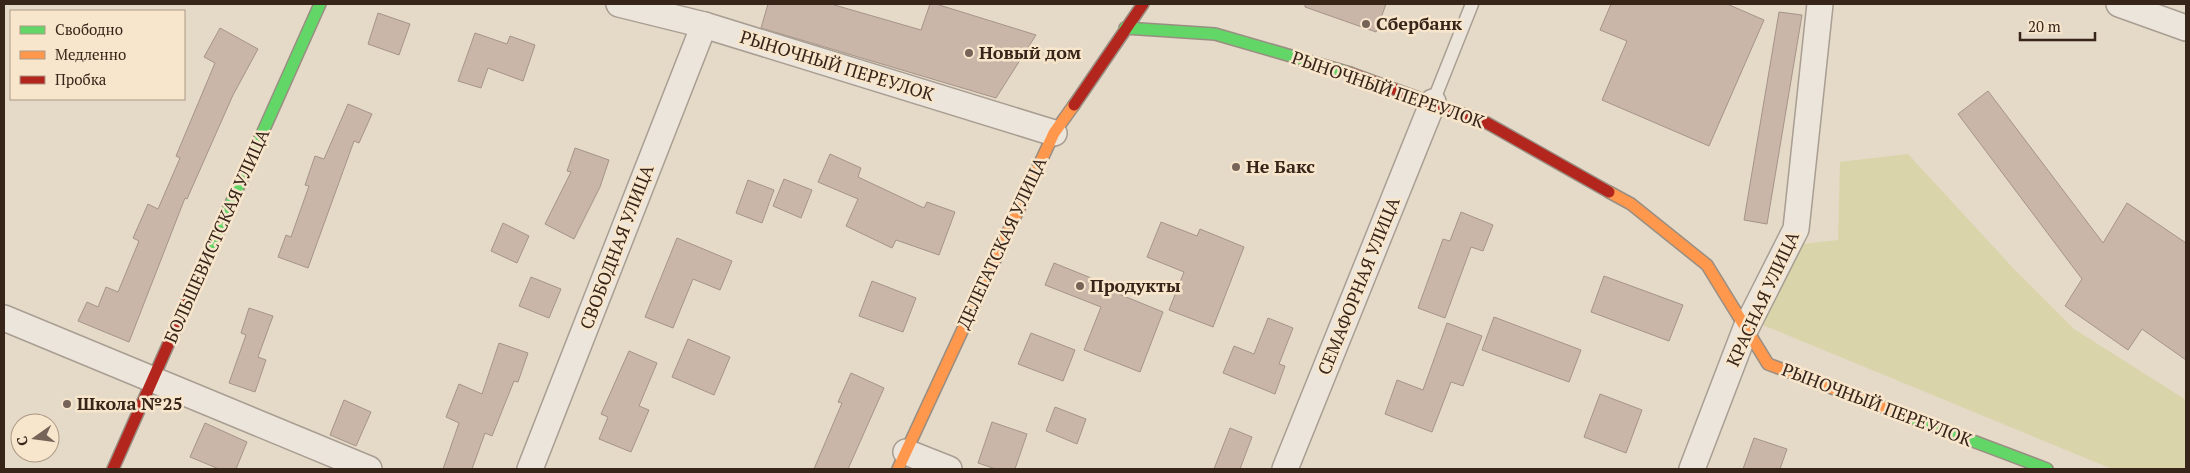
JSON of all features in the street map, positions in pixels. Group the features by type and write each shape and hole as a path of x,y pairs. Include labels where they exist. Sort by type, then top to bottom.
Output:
{"street":[{"name":"БОЛЬШЕВИСТСКАЯ УЛИЦА","path":"113,469 320,4"},
{"name":"РЫНОЧНЫЙ ПЕРЕУЛОК","path":"618,4 704,25 1054,133"},
{"name":"ДЕЛЕГАТСКАЯ УЛИЦА","path":"902,461 1054,133 1143,4"},
{"name":"КРАСНАЯ УЛИЦА","path":"1692,469 1746,328 1796,229 1820,4"},
{"path":"2119,4 2186,28"},
{"name":"СВОБОДНАЯ УЛИЦА","path":"530,469 704,25"},
{"name":"РЫНОЧНЫЙ ПЕРЕУЛОК","path":"1125,28 1215,34 1342,70 1434,102 1487,123 1631,204 1707,265 1768,364 2047,469"},
{"name":"СЕМАФОРНАЯ УЛИЦА","path":"1285,469 1434,102"},
{"path":"4,318 369,469"},
{"path":"902,461 949,469"}],"lane":[{"path":"1434,102 1472,4"}],"shaded area":[{"path":"1908,154 2013,268 2074,329 2186,400 2186,469 2112,469 1758,323 1793,245 1838,240 1840,162"}],"building":[{"path":"768,4 831,4 921,30 930,4 936,4 1036,35 996,98 761,28"},
{"name":"Сбербанк","path":"1305,4 1386,4 1376,32 1305,7"},
{"path":"1611,4 1727,4 1764,20 1709,146 1602,100 1627,41 1600,30"},
{"path":"1779,12 1802,15 1767,224 1744,220"},
{"path":"378,13 410,24 399,55 368,44"},
{"path":"220,28 258,49 233,95 187,199 185,198 129,342 78,321 87,302 98,307 106,287 118,292 139,241 133,238 148,204 158,209 180,158 176,156 215,63 204,57"},
{"path":"475,33 507,44 510,36 535,45 523,81 488,68 481,88 458,81"},
{"path":"1988,91 2103,243 2127,203 2186,243 2186,360 2142,329 2128,350 2065,306 2082,279 1958,114"},
{"path":"348,104 372,114 359,143 354,141 308,268 278,257 286,235 291,237 309,186 305,185 315,156 324,159"},
{"path":"575,148 609,160 600,187 574,239 545,224 571,172 567,171"},
{"path":"830,154 861,168 858,177 924,208 927,202 955,212 939,255 896,240 892,248 846,226 858,199 818,182"},
{"path":"784,179 812,190 801,218 773,206"},
{"path":"748,180 774,190 762,223 736,213"},
{"path":"1461,212 1493,225 1483,251 1471,247 1445,318 1418,308 1443,239 1450,241"},
{"path":"1161,222 1197,236 1200,229 1244,247 1213,327 1169,310 1184,272 1147,257"},
{"path":"503,223 529,236 517,263 491,251"},
{"path":"677,238 732,261 720,290 693,279 673,328 645,317"},
{"path":"1054,263 1116,288 1114,292 1163,312 1140,372 1084,350 1101,307 1045,285"},
{"path":"1604,276 1683,305 1669,341 1591,312"},
{"path":"531,277 561,289 549,318 519,306"},
{"path":"872,281 916,298 903,332 859,316"},
{"path":"249,308 273,316 258,357 266,360 255,392 229,383 246,335 241,333"},
{"path":"1494,317 1581,350 1569,382 1482,350"},
{"path":"1268,318 1293,328 1279,364 1285,366 1275,394 1223,373 1234,346 1254,354"},
{"path":"1447,323 1482,336 1463,386 1451,382 1432,432 1385,414 1397,380 1423,390"},
{"path":"1031,333 1075,350 1063,381 1018,364"},
{"path":"688,339 730,357 714,395 672,377"},
{"path":"499,343 528,353 518,382 514,381 492,436 485,433 472,469 443,469 459,423 446,417 459,384 482,394"},
{"path":"629,351 657,363 639,406 649,410 631,452 599,439 608,417 601,414"},
{"path":"851,373 884,388 848,469 814,469 842,403 838,402"},
{"path":"1600,394 1642,410 1626,453 1584,437"},
{"path":"344,400 371,412 356,446 330,435"},
{"path":"1055,407 1086,419 1077,444 1046,431"},
{"path":"992,422 1027,434 1015,469 996,469 978,463"},
{"path":"205,423 247,442 236,469 219,469 190,457"},
{"path":"1230,428 1252,437 1240,469 1214,469"},
{"path":"1754,438 1787,449 1780,469 1743,469"}],"traffic: fast":[{"path":"195,284 320,4"},
{"path":"1125,28 1215,34 1350,73"},
{"path":"1904,415 2047,469"}],"traffic: slow":[{"path":"898,469 1054,133 1074,105"},
{"path":"1609,192 1631,204 1707,265 1768,364 1904,415"}],"traffic: jam":[{"path":"1074,105 1143,4"},
{"path":"1350,73 1487,123 1609,192"},
{"path":"113,469 195,284"}],"place":[{"name":"Сбербанк","path":"1366,24"},
{"name":"Новый дом","path":"969,53"},
{"name":"Не Бакс","path":"1236,167"},
{"name":"Продукты","path":"1080,286"},
{"name":"Школа №25","path":"67,404"}]}
